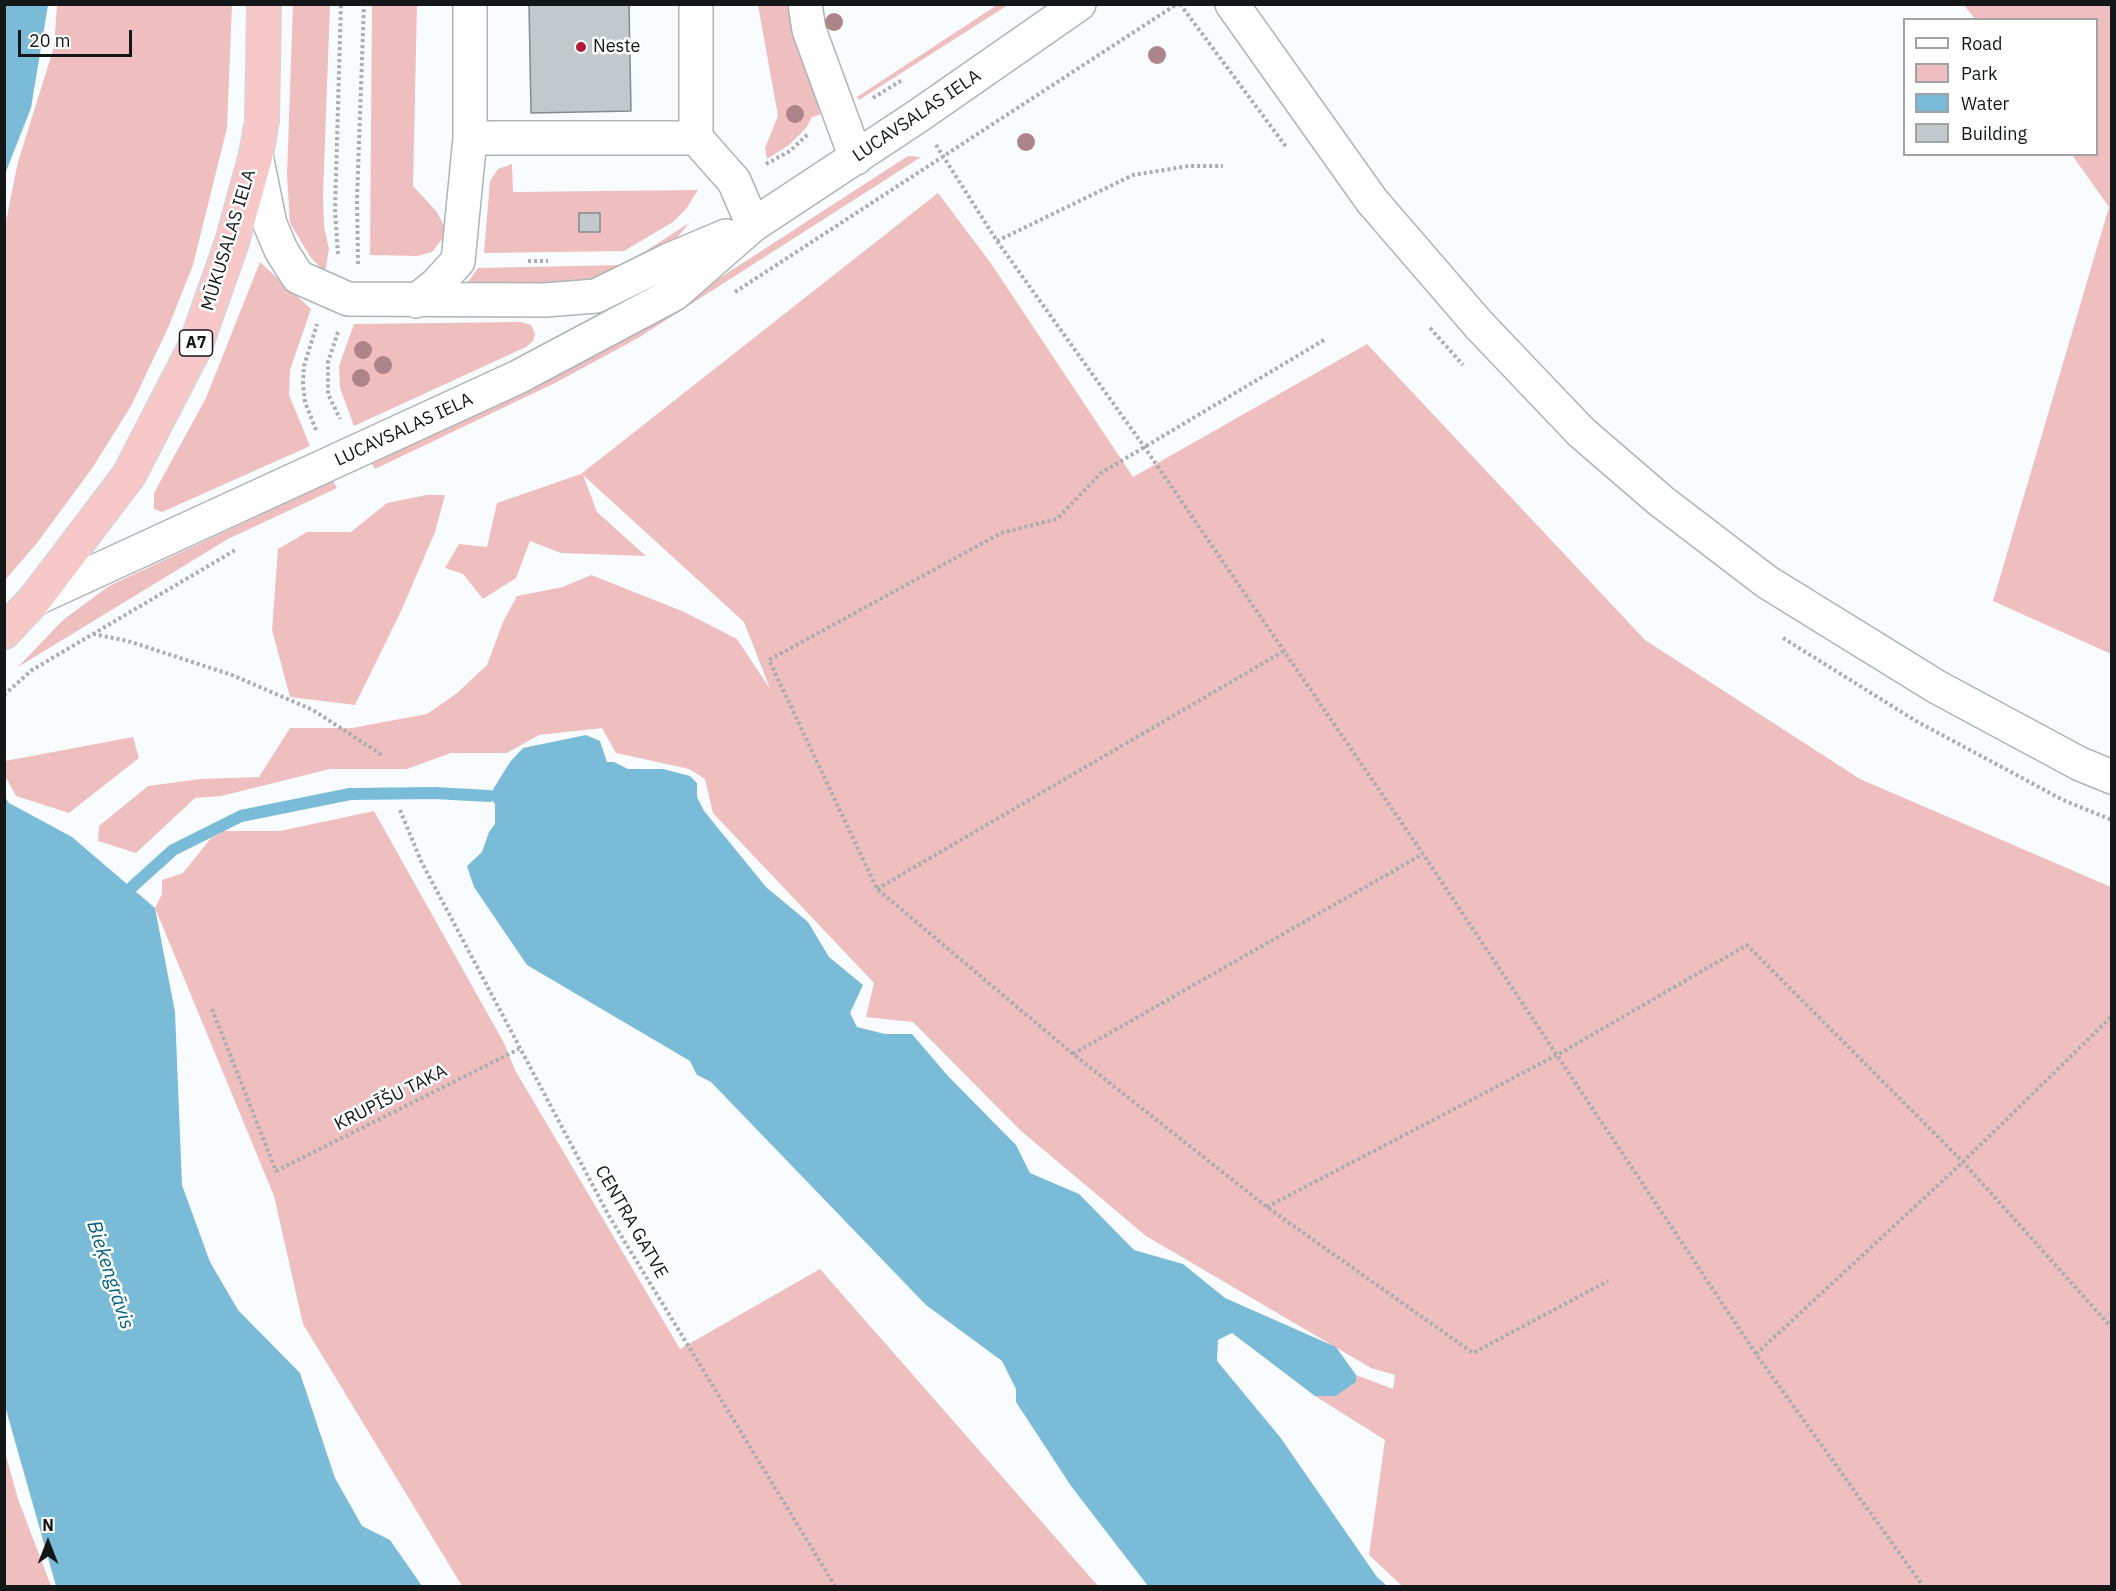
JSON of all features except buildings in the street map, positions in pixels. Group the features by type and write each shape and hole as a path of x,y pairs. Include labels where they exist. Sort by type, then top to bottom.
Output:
{"highway":[{"name":"MŪKUSALAS IELA","path":"4,632 34,599 129,475 195,347 232,242 256,155 262,121 264,4"}],"street":[{"path":"416,301 437,284 458,261 470,138 470,4"},
{"path":"696,4 696,138 734,181 753,225"},
{"path":"805,4 809,30 856,158"},
{"name":"LUCAVSALAS IELA","path":"34,599 518,377 674,294 753,225 918,116 1079,4"},
{"path":"1232,4 1372,201 1479,325 1581,432 1661,501 1767,582 1938,687 2080,764 2112,777"},
{"path":"470,138 696,138"},
{"name":"LUCAVSALAS IELA","path":"256,155 270,224 298,277 348,299 545,300 596,296 669,260 753,225"}],"path":[{"path":"355,453 328,394 328,362 359,260 357,199 364,4"},
{"path":"733,293 1177,4"},
{"path":"918,116 997,241 1143,445 1423,854 1756,1354 1923,1587"},
{"path":"997,241 1133,175 1189,166 1223,166"},
{"path":"1324,340 1143,445 1101,472 1058,519 1001,533 769,660 877,889 1073,1054 1267,1207 1473,1353 1608,1281"},
{"path":"4,695 32,670 239,548"},
{"path":"93,633 128,641 232,675 313,710 382,755"},
{"path":"877,889 1284,651"},
{"name":"CENTRA GATVE","path":"400,810 420,861 609,1216 835,1587"},
{"path":"1073,1054 1423,854"},
{"path":"1267,1207 1557,1055 1747,945 1963,1162 2112,1328"},
{"name":"KRUPĪŠU TAKA","path":"212,1008 276,1171 519,1049"},
{"path":"1756,1354 1963,1162 2112,1016"}],"green space":[{"path":"57,5 232,5 227,128 193,265 168,328 131,406 93,467 37,543 5,580 5,226 18,162 54,47"},
{"path":"293,5 330,5 323,195 324,226 329,249 325,272 311,258 290,223 287,175"},
{"path":"372,5 417,5 413,186 437,212 444,226 443,238 432,252 417,256 370,255"},
{"path":"758,5 791,5 818,98 820,115 812,117 806,128 789,145 767,159 765,148 778,116"},
{"path":"997,5 1008,5 859,100 857,97"},
{"path":"1964,5 2111,5 2111,654 1993,601 2109,207 2073,156 2098,156 2098,18 1974,18"},
{"path":"908,156 921,157 638,338 555,383 375,469 370,462 684,301"},
{"path":"512,164 513,192 698,190 686,209 673,222 624,251 484,253 490,181 498,169"},
{"path":"938,193 990,262 1133,477 1367,344 1645,640 1860,779 2111,887 2111,1586 1402,1586 1369,1555 1385,1440 1315,1396 1336,1396 1356,1382 1356,1375 1393,1389 1395,1375 1371,1368 1146,1236 1020,1130 913,1022 866,1017 874,983 713,813 705,779 689,769 616,753 602,728 539,735 507,753 451,753 407,769 330,769 221,796 195,798 136,853 98,841 99,826 148,786 200,779 259,777 290,728 352,728 427,714 456,694 487,665 503,622 517,596 563,587 591,575 682,611 737,639 770,689 744,622 583,475 597,512 646,556 561,553 530,541 516,578 483,599 463,574 445,568 459,544 487,547 497,503 581,474"},
{"path":"689,223 676,239 640,262 587,283 465,286 478,268 624,265"},
{"path":"260,262 311,309 290,370 289,395 310,446 162,512 154,509 154,493 206,398"},
{"path":"521,322 531,325 535,334 533,341 526,347 354,426 340,388 339,366 354,324"},
{"path":"333,481 337,488 228,539 18,667 63,620 109,586"},
{"path":"426,495 445,495 435,532 402,609 355,705 290,697 272,630 278,549 307,532 351,532 387,503"},
{"path":"133,737 139,758 69,813 16,796 5,776 5,761"},
{"path":"374,811 504,1043 515,1070 680,1349 820,1269 1098,1586 462,1586 303,1324 274,1196 155,908 162,894 162,880 183,873 211,838 224,831 280,831"},
{"path":"5,1452 18,1499 51,1586 5,1586"}],"water":[{"path":"5,4 48,5 31,108 5,174"},
{"path":"586,735 600,741 607,762 614,762 628,769 663,769 690,776 697,783 697,797 704,811 766,887 808,922 829,957 863,985 850,1013 857,1027 885,1034 912,1034 947,1075 1016,1145 1030,1173 1079,1194 1134,1250 1183,1264 1225,1298 1336,1347 1356,1375 1356,1382 1336,1396 1315,1396 1232,1333 1218,1340 1217,1361 1280,1437 1377,1577 1387,1586 1148,1586 1071,1486 1016,1402 1016,1389 1002,1361 926,1305 711,1082 697,1075 690,1061 527,965 474,887 467,866 482,852 489,832 495,824 495,804 489,796 510,762 523,748"},
{"name":"Bieķengrāvis","path":"4,796 9,803 72,837 155,908 175,1012 182,1185 210,1262 238,1310 300,1373 335,1478 362,1526 390,1540 422,1586 56,1586 5,1406"}],"waterway":[{"path":"132,887 173,850 241,816 350,794 435,793 489,796"}],"place":[{"name":"Neste","path":"581,47"}]}
